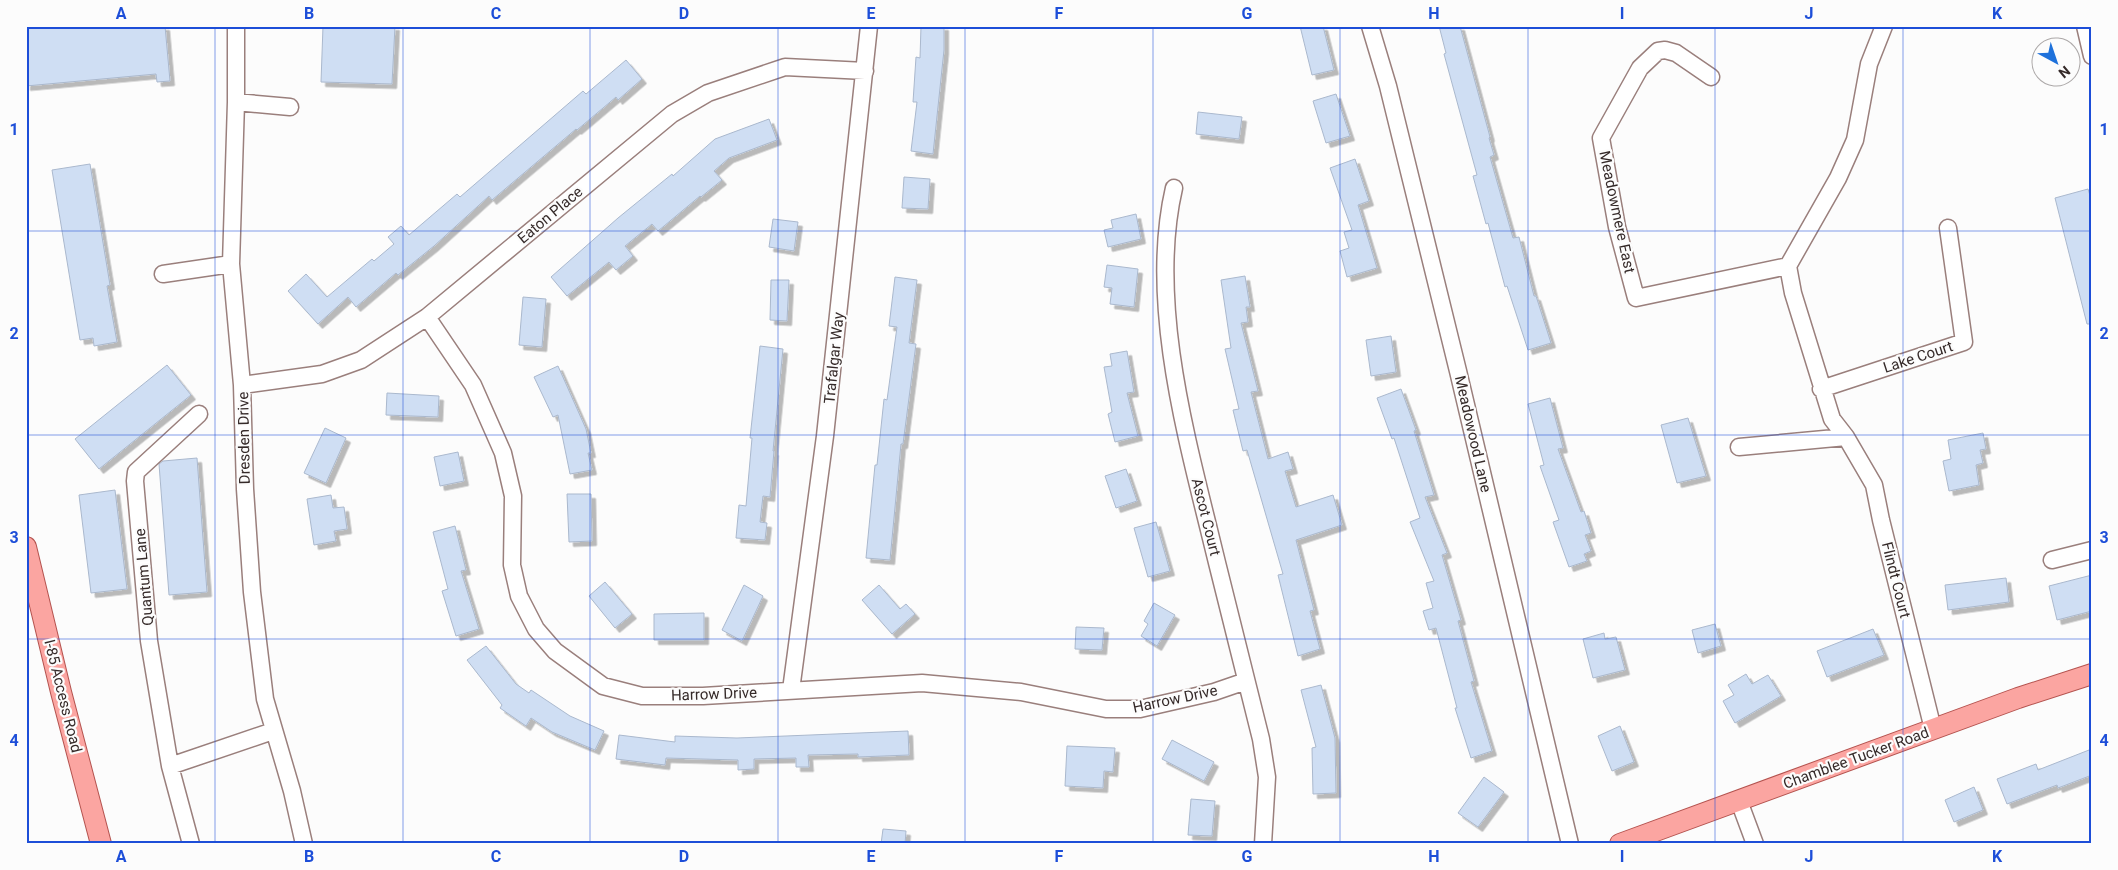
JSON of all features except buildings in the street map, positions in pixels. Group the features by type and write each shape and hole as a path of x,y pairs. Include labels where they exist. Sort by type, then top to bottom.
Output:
{"main road":[{"name":"I-85 Access Road","path":"26,547 100,843"},
{"name":"Chamblee Tucker Road","path":"1620,844 2018,698 2092,674"}],"street":[{"name":"Dresden Drive","path":"236,26 236,102 231,264 242,385 245,489 252,592 265,699 292,791 304,844"},
{"name":"Trafalgar Way","path":"791,690 825,436 869,26"},
{"name":"Meadowood Lane","path":"1370,26 1388,86 1454,352 1570,844"},
{"path":"1788,266 1838,178 1855,140 1869,64 1884,26"},
{"path":"2085,26 2092,56"},
{"name":"Meadowmere East","path":"1711,78 1676,53 1665,50 1658,51 1640,68 1601,138 1617,228 1636,298 1788,266"},
{"name":"Eaton Place","path":"242,385 322,374 361,360 427,317 672,114 708,93 785,67 865,71"},
{"path":"236,102 290,107"},
{"name":"Ascot Court","path":"1174,188 1167,218 1166,267 1169,328 1176,381 1189,449 1261,739 1267,777 1263,844"},
{"name":"Lake Court","path":"1822,389 1964,342 1948,228"},
{"path":"163,274 231,264"},
{"name":"Flindt Court","path":"1788,266 1793,292 1832,419 1846,437 1874,485 1933,729"},
{"name":"Harrow Drive","path":"427,317 473,385 503,453 513,496 512,566 519,596 536,629 555,650 603,686 642,696 703,696 922,683 1022,692 1106,709 1140,709 1214,692 1246,681"},
{"name":"Quantum Lane","path":"191,844 170,766 149,641 135,481 136,472 199,414"},
{"path":"1739,447 1846,437"},
{"path":"2052,560 2092,550"},
{"path":"170,766 274,731"},
{"path":"1739,801 1754,844"}]}
